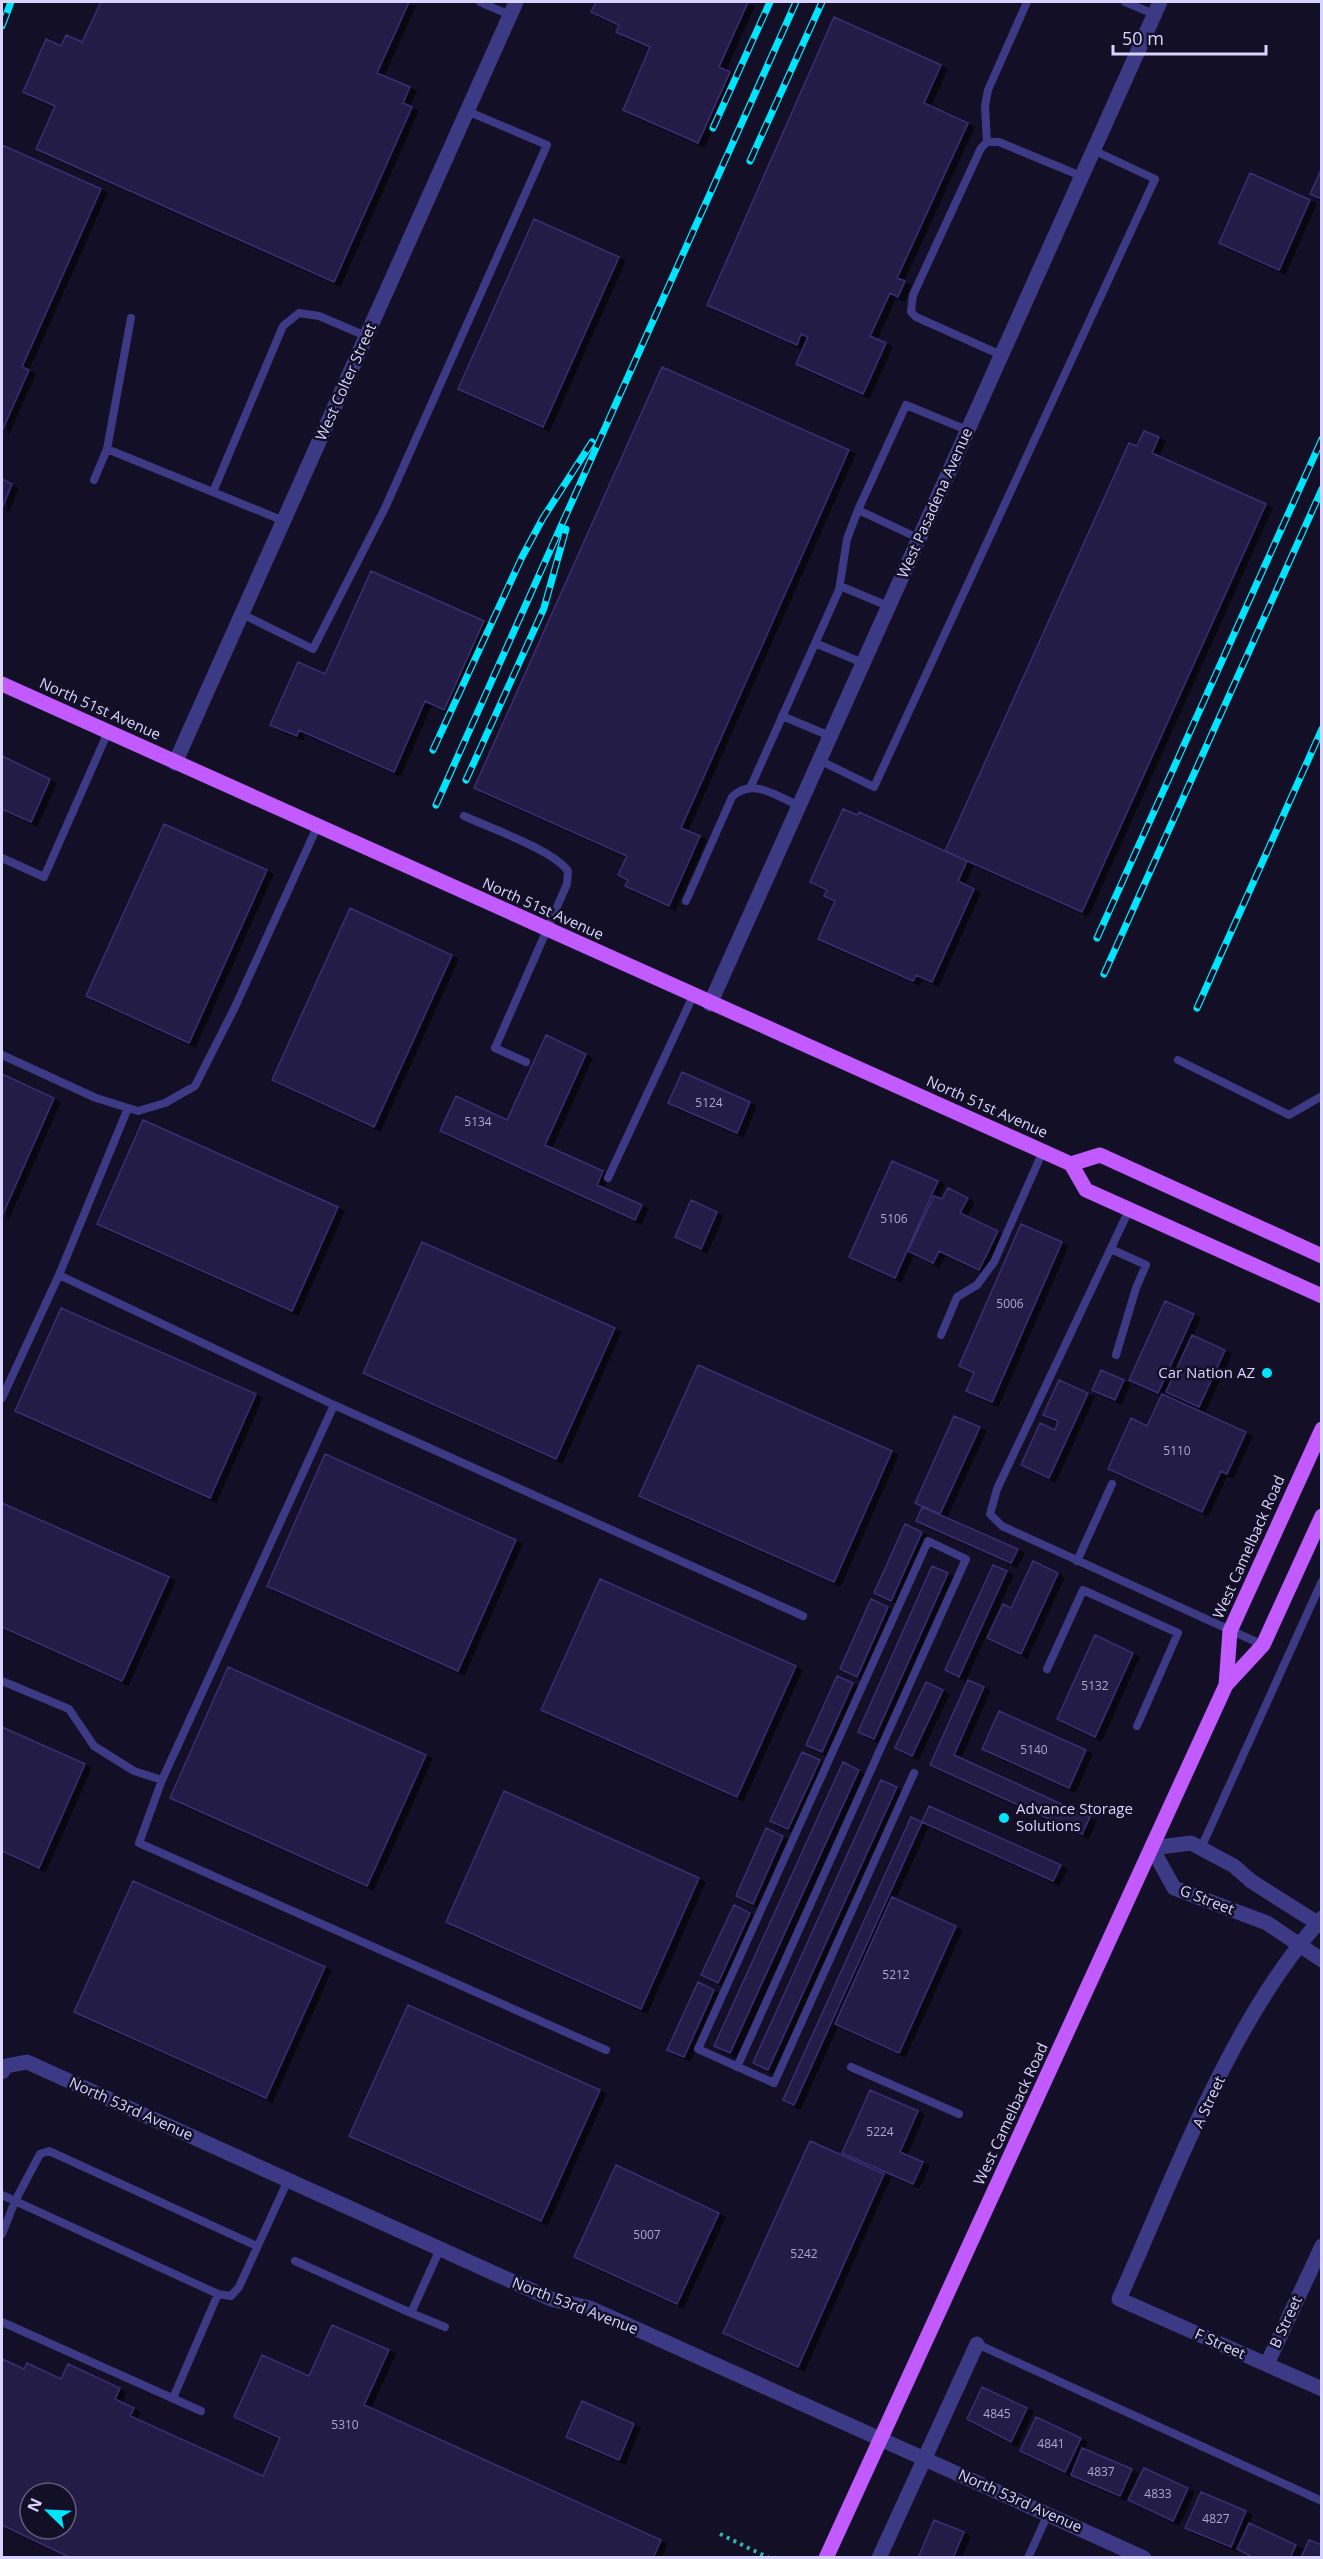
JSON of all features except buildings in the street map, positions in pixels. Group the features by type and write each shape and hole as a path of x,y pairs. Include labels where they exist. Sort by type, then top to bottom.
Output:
{"main road":[{"name":"North 51st Avenue","path":"2,684 710,1004 1071,1164"},
{"path":"1322,1256 1100,1155 1071,1164 1086,1190 1322,1296"},
{"name":"West Camelback Road","path":"1226,1685 1230,1631 1322,1429"},
{"name":"West Camelback Road","path":"826,2558 1226,1685 1263,1645 1320,1523"}],"street":[{"name":"West Colter Street","path":"175,763 513,8"},
{"name":"West Pasadena Avenue","path":"710,1004 1157,8"},
{"path":"1152,1848 1191,1843 1234,1866 1251,1881 1320,1922"},
{"name":"G Street","path":"1152,1848 1174,1888 1267,1923 1322,1960"},
{"name":"A Street","path":"1119,2299 1235,2046 1261,2000 1320,1922"},
{"name":"North 53rd Avenue","path":"4,2069 27,2062 551,2299 590,2308 1144,2558"},
{"name":"B Street","path":"1266,2364 1322,2246"},
{"name":"F Street","path":"1119,2299 1322,2389"},
{"path":"879,2558 977,2344"}],"lane":[{"path":"480,2 513,8"},
{"path":"1001,355 916,317 911,312 910,304 976,159 987,142 984,106 988,90 1027,2"},
{"path":"1125,2 1157,8"},
{"path":"242,614 313,649 385,508 451,363 547,145 467,111"},
{"path":"987,142 999,142 1081,176"},
{"path":"819,760 874,787 1155,178 1093,150"},
{"path":"213,492 283,326 299,313 320,316 366,336"},
{"path":"94,480 107,449 130,318"},
{"path":"751,786 840,586 847,539 906,405 967,430"},
{"path":"107,449 284,521"},
{"path":"858,510 918,538"},
{"path":"840,586 888,606"},
{"path":"815,644 862,663"},
{"path":"782,716 830,736"},
{"path":"2,858 44,877 108,732"},
{"path":"686,902 732,797 740,789 751,786 799,806"},
{"path":"464,816 538,849 566,867 569,876 495,1048 526,1062"},
{"path":"2,1055 96,1098 138,1111 165,1103 195,1086 235,1007 317,826"},
{"path":"608,1178 693,996"},
{"path":"1178,1060 1289,1116 1322,1096"},
{"path":"2,1398 59,1275 128,1108"},
{"path":"940,1335 957,1297 977,1286 994,1262 1043,1151"},
{"path":"1129,1210 991,1504 990,1514 1002,1526 1263,1645"},
{"path":"1111,1249 1146,1264 1136,1288 1116,1355"},
{"path":"59,1275 334,1405 802,1616"},
{"path":"334,1405 162,1780 139,1843 606,2050"},
{"path":"1077,1561 1112,1484"},
{"path":"737,2067 966,1558 928,1541 698,2049 737,2067 774,2083 914,1773"},
{"path":"1201,1848 1322,1581"},
{"path":"1047,1669 1083,1590 1178,1633 1137,1726"},
{"path":"2,1681 69,1709 94,1746 134,1771 162,1780"},
{"path":"850,2067 959,2114"},
{"path":"2,2234 15,2201 40,2154 49,2151 257,2246"},
{"path":"2,2195 218,2294 231,2296 239,2288 288,2180"},
{"path":"411,2313 440,2249"},
{"path":"295,2261 445,2327"},
{"path":"173,2398 218,2294"},
{"path":"2,2322 201,2411"},
{"path":"977,2344 1322,2501"},
{"path":"1028,2558 1047,2514"}],"path":[{"path":"720,2534 769,2558"}],"railway":[{"path":"2,26 11,2"},
{"path":"713,128 770,2"},
{"path":"436,805 796,2"},
{"path":"750,161 822,2"},
{"path":"1097,938 1322,439"},
{"path":"433,750 522,557 543,518 592,442"},
{"path":"1104,974 1322,489"},
{"path":"466,780 544,608 566,529"},
{"path":"1197,1008 1322,729"}],"place":[{"name":"Car Nation AZ","path":"1267,1373"},
{"name":"Advance Storage Solutions","path":"1004,1818"}]}
